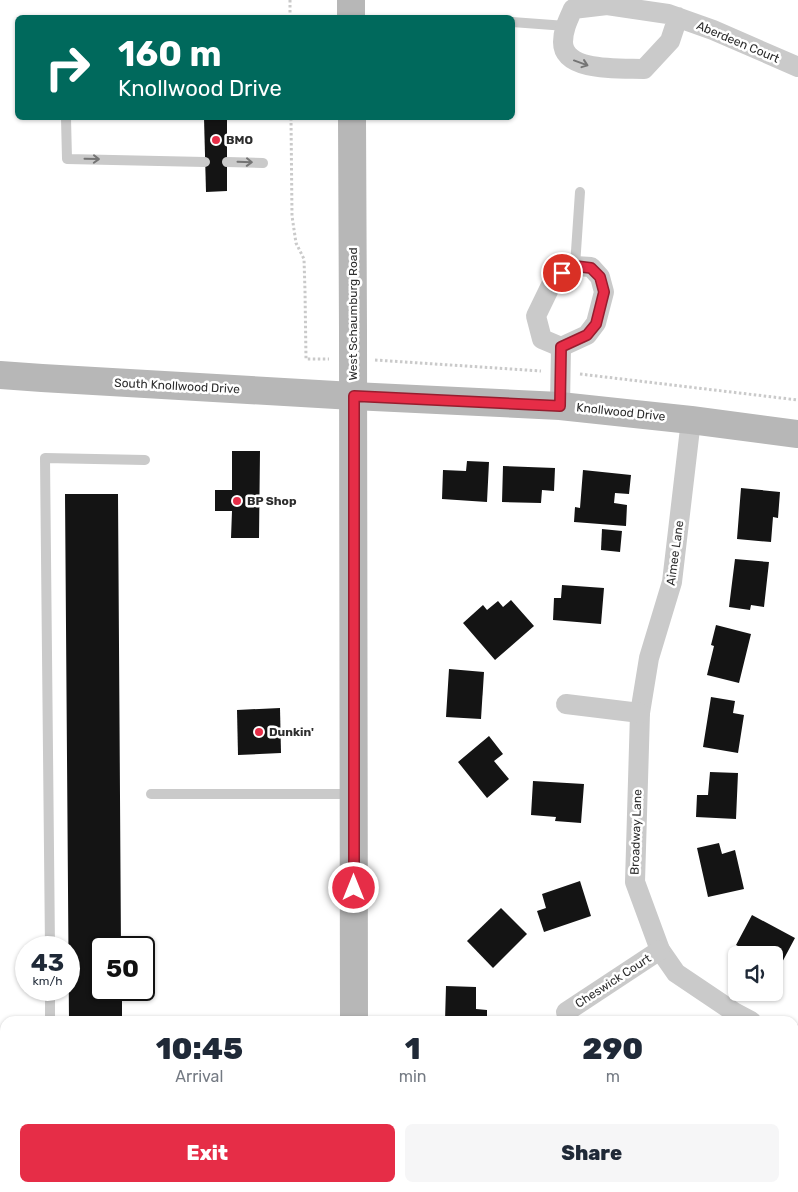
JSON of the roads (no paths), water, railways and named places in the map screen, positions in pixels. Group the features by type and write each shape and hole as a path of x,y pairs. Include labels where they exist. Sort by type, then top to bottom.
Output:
{"main road":[{"path":"351,0 351,15"},
{"name":"West Schaumburg Road","path":"352,120 354,1016"},
{"name":"South Knollwood Drive","path":"0,375 354,396"},
{"name":"Knollwood Drive","path":"354,396 560,406 798,434"}],"street":[{"name":"Aberdeen Court","path":"566,26 573,9 607,6 668,14 713,30 798,67"},
{"path":"566,26 563,44 568,56 580,64 608,68 644,69 670,41 678,17"},
{"path":"575,266 591,268 600,277 604,292 596,324 587,335 561,347 542,339 536,316 552,285 562,273 575,266"},
{"path":"560,406 561,347"},
{"name":"Aimee Lane","path":"640,713 649,658 672,582 691,420"},
{"path":"566,704 640,713"},
{"name":"Broadway Lane","path":"640,713 635,882 660,950 676,973 742,1016"},
{"name":"Cheswick Court","path":"566,1012 660,950"}],"lane":[{"path":"515,22 566,26"},
{"path":"66,120 67,159 205,162"},
{"path":"227,162 263,163"},
{"path":"575,266 580,192"},
{"path":"50,936 45,458 145,460"},
{"path":"151,794 354,794"},
{"path":"50,1001 50,1016"}],"place":[{"name":"BMO","path":"216,140"},
{"name":"BP Shop","path":"237,501"},
{"name":"Dunkin'","path":"259,732"}]}
